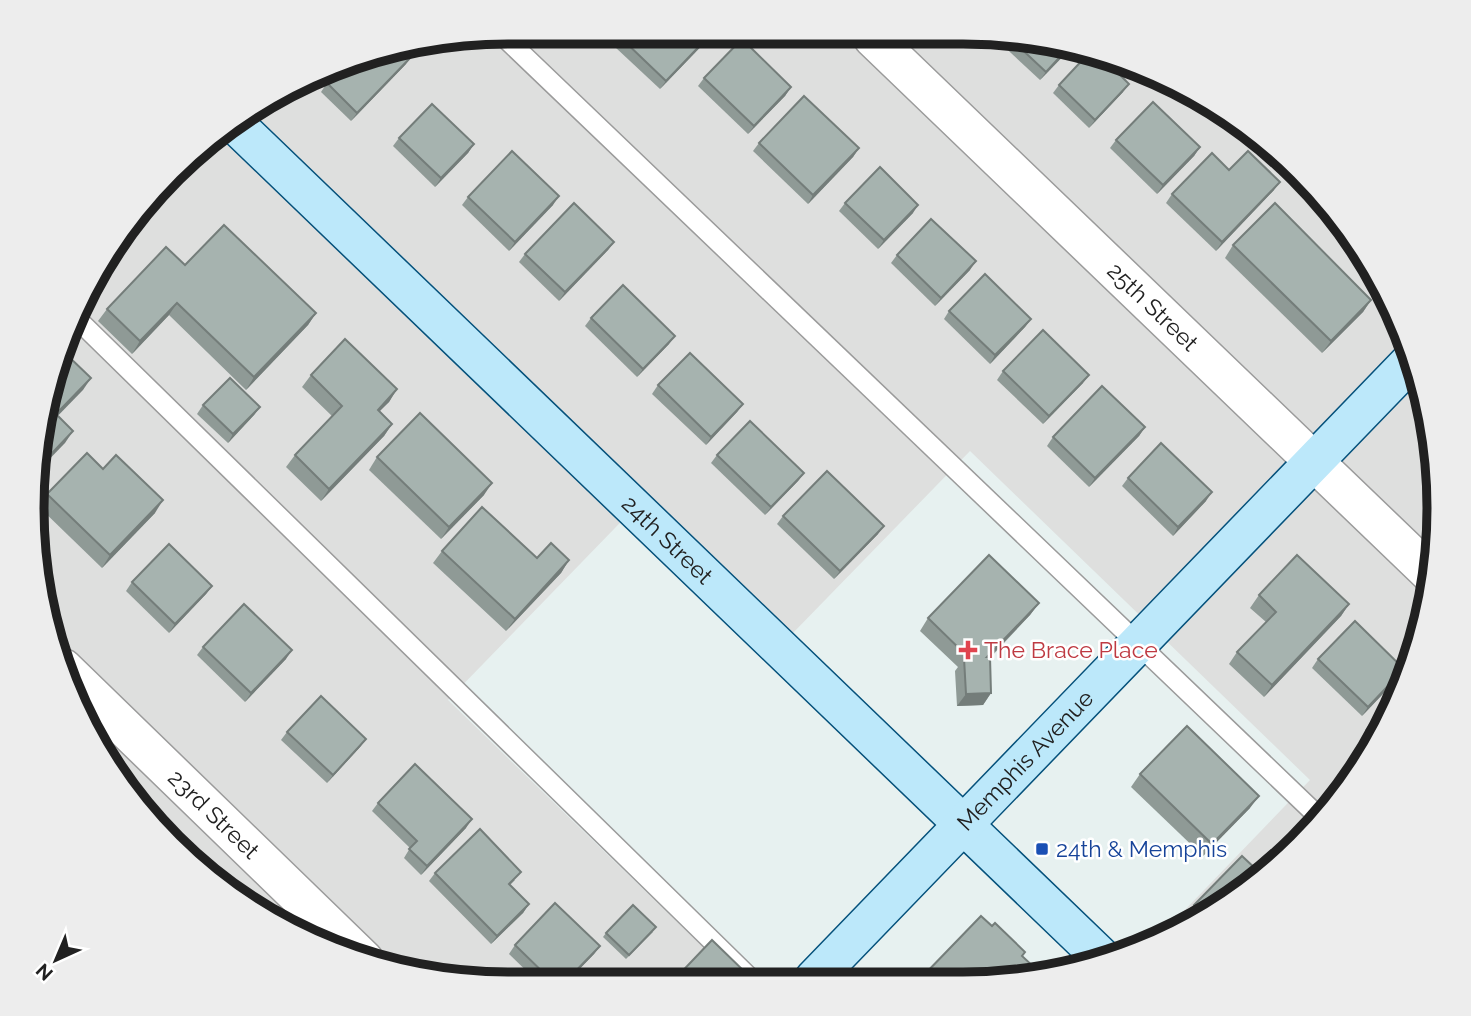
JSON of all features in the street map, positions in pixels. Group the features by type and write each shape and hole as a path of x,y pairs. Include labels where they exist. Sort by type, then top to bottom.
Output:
{"street":[{"name":"25th Street","path":"879,44 1423,567"},
{"name":"24th Street","path":"240,129 1095,953"},
{"name":"Memphis Avenue","path":"821,972 1405,367"},
{"name":"23rd Street","path":"77,681 347,943"}],"lane":[{"path":"512,44 1314,812"},
{"path":"82,324 743,972"}],"shaded area":[{"path":"478,45 993,45 1054,53 1112,68 1141,79 1221,122 1269,159 1291,180 1312,202 1349,250 1392,330 1403,359 1418,417 1427,508 1418,599 1403,657 1392,686 1349,766 1312,814 1246,876 1175,921 1310,780 970,451 792,634 647,495 448,700 729,972 478,971 417,963 359,948 330,937 276,910 225,876 180,836 140,791 106,740 79,686 60,628 48,569 44,508 48,447 60,388 79,330 106,276 135,232 209,155 219,151 219,145 250,122 330,79 359,68 417,53"}],"building":[{"path":"627,44 701,44 666,81"},
{"path":"737,44 747,44 791,87 754,126 704,78"},
{"path":"1020,48 1062,55 1046,72"},
{"path":"412,56 357,113 327,83 332,78 359,68"},
{"path":"1083,60 1114,69 1129,84 1095,120 1059,85"},
{"path":"804,96 859,148 813,195 759,143"},
{"path":"1153,102 1200,147 1163,185 1116,140"},
{"path":"432,104 474,144 441,178 399,138"},
{"path":"512,151 559,196 515,242 468,197"},
{"path":"1248,151 1280,182 1222,242 1172,194 1212,153 1229,170"},
{"path":"880,167 918,205 884,240 845,203"},
{"path":"574,203 614,242 565,292 525,254"},
{"path":"1275,203 1371,300 1331,341 1233,245"},
{"path":"931,219 976,261 941,298 897,255"},
{"path":"224,225 316,313 254,377 177,303 140,341 107,309 166,247 185,265"},
{"path":"985,274 1031,319 995,355 949,311"},
{"path":"623,285 675,336 643,369 591,318"},
{"path":"1043,330 1089,375 1049,416 1003,371"},
{"path":"345,339 397,389 378,410 392,424 329,489 295,455 342,406 311,375"},
{"path":"690,353 743,404 711,437 658,385"},
{"path":"69,357 91,378 56,414 73,431 47,459 53,417"},
{"path":"230,378 260,407 233,434 203,405"},
{"path":"1102,386 1145,427 1095,478 1053,437"},
{"path":"420,413 492,483 449,527 377,457"},
{"path":"750,421 804,473 771,507 717,455"},
{"path":"1161,443 1212,492 1178,527 1128,478"},
{"path":"87,453 103,469 116,455 163,500 110,555 47,494"},
{"path":"827,471 884,526 840,571 783,516"},
{"path":"482,507 537,558 551,543 569,560 515,619 442,551"},
{"path":"169,544 212,586 175,624 132,582"},
{"name":"The Brace Place","path":"989,555 1039,603 987,657 990,657 991,693 966,694 964,658 969,658 928,618"},
{"path":"1297,555 1349,604 1272,685 1237,652 1276,612 1259,595"},
{"path":"244,604 292,650 251,693 203,647"},
{"path":"1355,621 1400,665 1395,679 1368,707 1318,659"},
{"path":"321,696 366,739 333,775 287,732"},
{"path":"1187,726 1259,796 1212,844 1140,774"},
{"path":"415,764 472,819 427,866 409,849 417,841 378,803"},
{"path":"480,829 521,872 509,884 529,904 497,936 435,873"},
{"path":"1242,856 1255,868 1197,908 1194,905"},
{"path":"555,903 600,946 575,972 543,972 515,945"},
{"path":"633,905 656,927 629,955 606,933"},
{"path":"981,916 992,926 995,923 1025,952 1022,956 1033,966 993,971 927,972"},
{"path":"712,940 745,972 682,972"}],"place":[{"name":"The Brace Place","path":"968,650"},
{"name":"24th & Memphis","path":"1042,849"}]}
